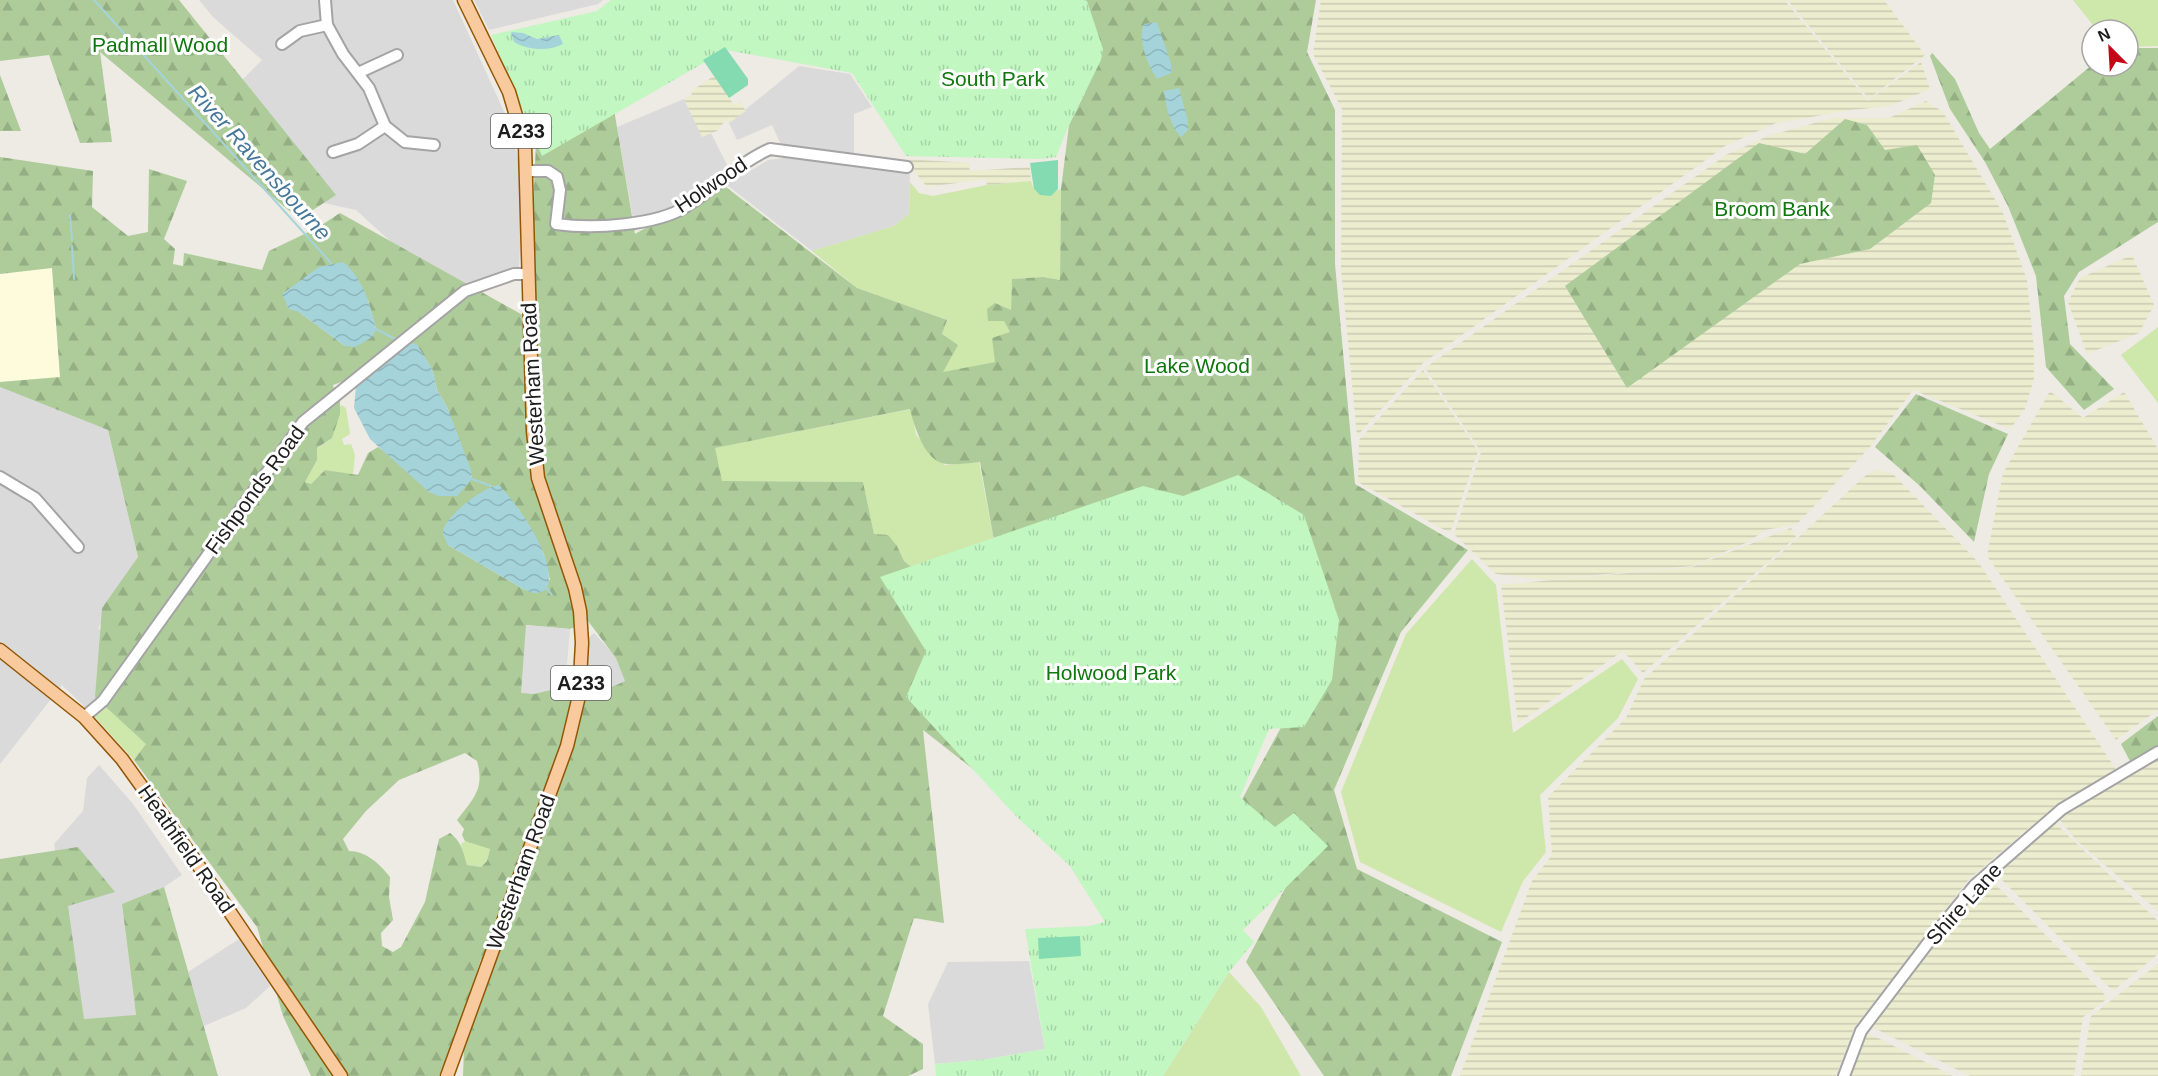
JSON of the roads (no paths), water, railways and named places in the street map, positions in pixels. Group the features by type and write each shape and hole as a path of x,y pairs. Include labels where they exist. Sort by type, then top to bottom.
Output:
{"main road":[{"name":"Westerham Road","path":"447,1076 567,746 579,696 582,643 580,611 575,588 538,478 533,431 526,171 519,122 509,92 464,0"},
{"name":"Heathfield Road","path":"0,650 84,717 148,794 341,1076"}],"street":[{"path":"325,0 327,25 342,54 369,88 385,126 405,142 434,145"},
{"path":"282,44 300,31 327,25"},
{"path":"358,73 397,55"},
{"path":"333,152 358,144 385,126"},
{"name":"Holwood","path":"526,171 548,171 557,177 561,190 556,224 572,226 640,221 685,208 754,156 770,149 907,166"},
{"name":"Fishponds Road","path":"84,717 104,701 303,422 465,291 514,274 527,274"},
{"path":"0,477 35,498 78,547"},
{"name":"Shire Lane","path":"1844,1076 1861,1031 1930,939 1976,885 2062,809 2158,752"}],"water":[{"path":"1157,22 1171,64 1171,73 1157,79 1147,60 1142,30 1144,24"},
{"path":"511,32 523,33 537,39 559,35 563,44 545,49 525,47 514,42"},
{"path":"1179,88 1188,121 1188,130 1181,137 1171,122 1164,91"},
{"path":"343,262 361,284 376,329 372,337 355,347 345,346 299,312 289,309 282,294 319,267"},
{"path":"416,343 432,369 437,390 448,409 471,470 472,479 457,496 438,496 429,492 370,439 354,408 356,387 407,345"},
{"path":"499,485 526,520 542,549 549,577 547,589 541,592 534,593 525,590 448,545 444,536 445,525 458,510 485,490"}],"waterway":[{"name":"River Ravensbourne","path":"94,0 331,263"},
{"path":"70,215 72,240"},
{"path":"72,246 74,279"},
{"path":"376,329 399,341"},
{"path":"472,479 491,486"},
{"path":"547,589 552,595"}],"park label":[{"name":"Padmall Wood","path":"160,45"},
{"name":"South Park","path":"993,79"},
{"name":"Broom Bank","path":"1772,209"},
{"name":"Lake Wood","path":"1197,366"},
{"name":"Holwood Park","path":"1111,673"}]}
